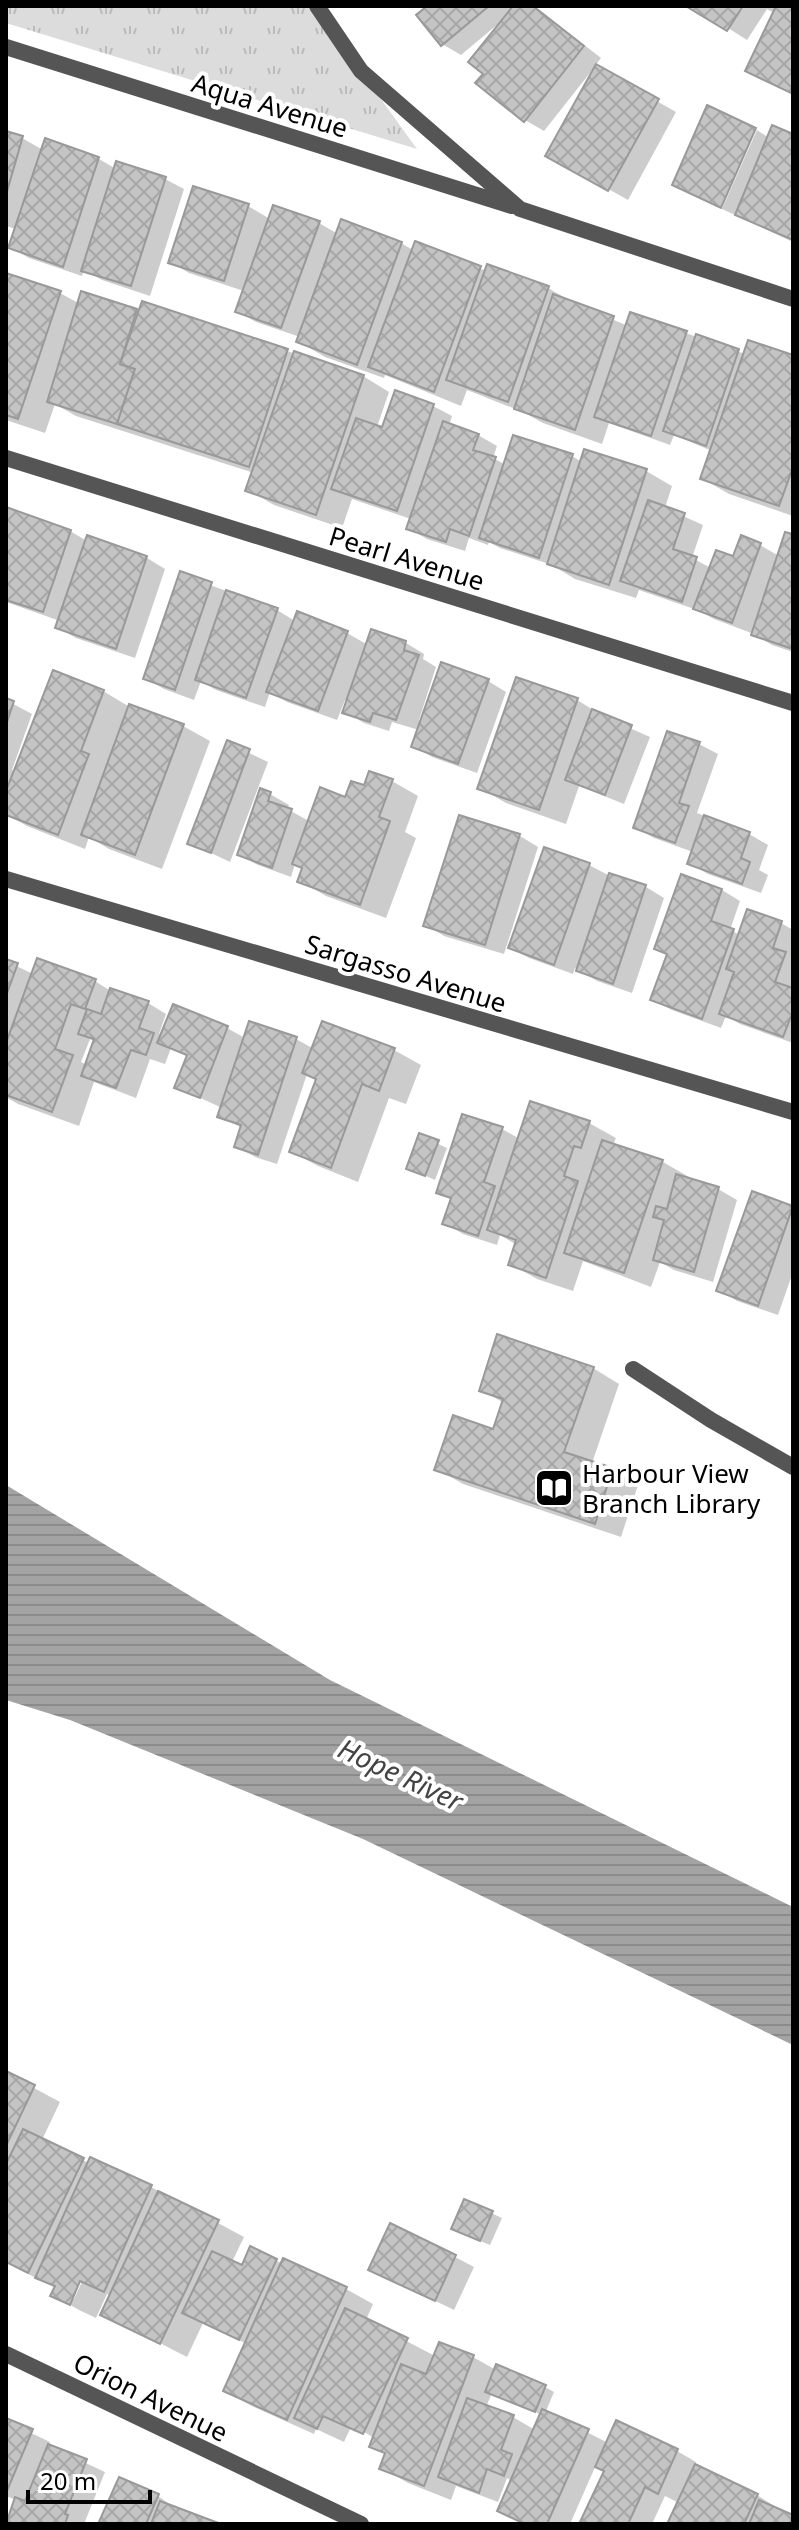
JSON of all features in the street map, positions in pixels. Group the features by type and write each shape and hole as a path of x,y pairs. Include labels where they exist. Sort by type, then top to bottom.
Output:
{"street":[{"name":"Aqua Avenue","path":"317,6 361,71 520,209"},
{"name":"Aqua Avenue","path":"6,47 520,209 793,299"},
{"name":"Pearl Avenue","path":"6,458 793,703"},
{"name":"Sargasso Avenue","path":"6,879 793,1112"},
{"path":"633,1369 711,1420 793,1467"},
{"name":"Orion Avenue","path":"6,2354 361,2524"}],"green space":[{"path":"6,6 314,6 417,149 6,23"}],"water":[{"name":"Hope River","path":"6,1485 330,1680 793,1907 793,2045 363,1839 70,1720 6,1700"}],"building":[{"path":"427,6 489,6 441,46 416,15"},
{"path":"513,6 533,6 584,46 524,122 475,83 483,74 468,62"},
{"path":"743,6 727,31 689,8"},
{"path":"776,6 793,6 793,94 745,71"},
{"path":"596,64 659,99 608,191 545,156"},
{"path":"707,105 756,128 721,208 672,185"},
{"path":"772,125 793,134 793,240 735,215"},
{"path":"6,131 23,136 6,195"},
{"path":"45,138 99,157 63,267 8,248"},
{"path":"116,161 166,177 131,286 81,271"},
{"path":"193,186 249,204 224,281 168,263"},
{"path":"273,205 320,221 281,328 235,312"},
{"path":"341,219 402,242 357,365 296,342"},
{"path":"415,241 481,266 434,392 368,367"},
{"path":"487,264 549,286 508,402 446,380"},
{"path":"6,273 61,291 18,419 6,415"},
{"path":"81,291 137,309 120,364 135,369 117,424 47,402"},
{"path":"553,294 614,316 575,430 514,409"},
{"path":"142,301 288,349 249,467 117,424 135,369 120,364"},
{"path":"630,312 687,331 651,436 594,417"},
{"path":"696,334 739,349 706,446 663,431"},
{"path":"748,340 793,355 793,467 779,506 700,479"},
{"path":"294,351 364,375 316,515 245,491"},
{"path":"395,390 434,404 397,511 331,489 356,418 382,427"},
{"path":"443,421 479,434 473,450 496,457 469,536 450,529 446,542 406,529"},
{"path":"513,435 573,454 539,558 479,538"},
{"path":"584,449 647,469 609,585 547,564"},
{"path":"648,500 685,513 673,549 697,557 682,602 620,581"},
{"path":"6,507 71,530 43,612 6,600"},
{"path":"785,532 793,534 793,649 751,635"},
{"path":"87,535 147,556 116,649 55,628"},
{"path":"741,535 761,543 732,623 693,609 716,550 733,556"},
{"path":"180,571 212,582 175,690 143,679"},
{"path":"226,590 278,608 246,698 195,680"},
{"path":"297,611 348,631 318,711 266,692"},
{"path":"371,629 406,641 404,650 419,655 396,720 373,713 370,722 342,713"},
{"path":"441,662 489,679 458,764 411,747"},
{"path":"53,670 104,690 81,751 89,754 58,835 6,815 6,791"},
{"path":"516,677 578,698 539,810 477,789"},
{"path":"6,698 14,701 6,725"},
{"path":"129,704 184,724 135,855 81,835"},
{"path":"592,709 632,725 605,795 565,780"},
{"path":"667,731 700,742 679,803 689,806 675,843 633,828"},
{"path":"227,740 250,749 211,853 187,844"},
{"path":"369,771 393,779 379,817 390,821 360,905 297,882 302,868 292,864 320,787 345,797 351,781 364,785"},
{"path":"260,788 271,792 268,801 292,809 272,868 237,855"},
{"path":"459,815 520,834 485,945 423,926"},
{"path":"704,815 750,832 741,858 750,862 742,884 687,864"},
{"path":"544,847 590,863 554,965 508,948"},
{"path":"609,873 646,885 613,984 576,971"},
{"path":"681,874 722,889 711,921 734,929 702,1019 650,1000 667,954 654,949"},
{"path":"747,909 782,921 773,948 786,952 775,982 793,988 793,1011 783,1037 719,1014 734,972 726,969"},
{"path":"37,958 96,979 85,1009 71,1004 55,1049 73,1055 52,1112 6,1095 6,1043"},
{"path":"6,959 18,963 6,996"},
{"path":"110,988 149,1001 139,1028 154,1033 146,1055 131,1050 116,1088 81,1076 94,1039 78,1034 87,1009 101,1014"},
{"path":"173,1004 228,1026 200,1098 174,1088 187,1055 157,1043"},
{"path":"249,1021 297,1037 258,1155 234,1147 241,1125 217,1117"},
{"path":"322,1021 395,1048 379,1091 362,1084 331,1168 289,1152 316,1079 302,1073"},
{"path":"530,1101 590,1121 581,1148 574,1146 564,1176 578,1181 546,1278 508,1265 516,1240 487,1230"},
{"path":"462,1114 503,1127 484,1182 495,1186 478,1236 442,1224 451,1198 436,1193"},
{"path":"419,1133 439,1140 425,1176 406,1169"},
{"path":"602,1140 663,1160 624,1273 564,1253"},
{"path":"676,1174 719,1187 694,1272 653,1260 664,1220 653,1217 656,1206 667,1209"},
{"path":"752,1191 793,1206 758,1306 716,1291"},
{"path":"497,1334 594,1367 564,1452 613,1468 595,1524 434,1470 453,1415 493,1429 503,1399 479,1391"},
{"path":"6,2071 35,2085 6,2146"},
{"path":"23,2129 84,2158 28,2273 6,2262 6,2164"},
{"path":"90,2157 152,2185 104,2292 80,2281 70,2305 50,2296 55,2286 35,2278"},
{"path":"158,2191 219,2220 160,2344 100,2315"},
{"path":"464,2199 493,2211 480,2241 451,2229"},
{"path":"390,2223 456,2255 435,2301 368,2270"},
{"path":"250,2246 277,2259 239,2340 182,2313 212,2251 242,2265"},
{"path":"283,2258 347,2287 287,2420 223,2391"},
{"path":"345,2308 408,2338 363,2434 323,2416 317,2429 294,2418"},
{"path":"439,2342 474,2355 424,2486 379,2469 385,2453 369,2447 401,2364 426,2374"},
{"path":"496,2364 546,2385 535,2412 485,2392"},
{"path":"467,2398 514,2415 501,2450 512,2454 504,2476 487,2469 479,2493 438,2477"},
{"path":"542,2409 589,2429 547,2524 525,2524 497,2511"},
{"path":"6,2418 33,2429 6,2493"},
{"path":"616,2420 678,2449 658,2494 645,2487 628,2524 579,2524 604,2471 595,2467"},
{"path":"48,2444 87,2459 65,2514 68,2515 65,2524 6,2524 15,2497 25,2501"},
{"path":"695,2464 758,2494 744,2524 667,2524"},
{"path":"119,2477 159,2494 146,2524 98,2524"},
{"path":"759,2500 793,2515 793,2524 749,2524"},
{"path":"160,2501 221,2524 151,2524"}],"place":[{"name":"Harbour View Branch Library","path":"554,1488"}]}
